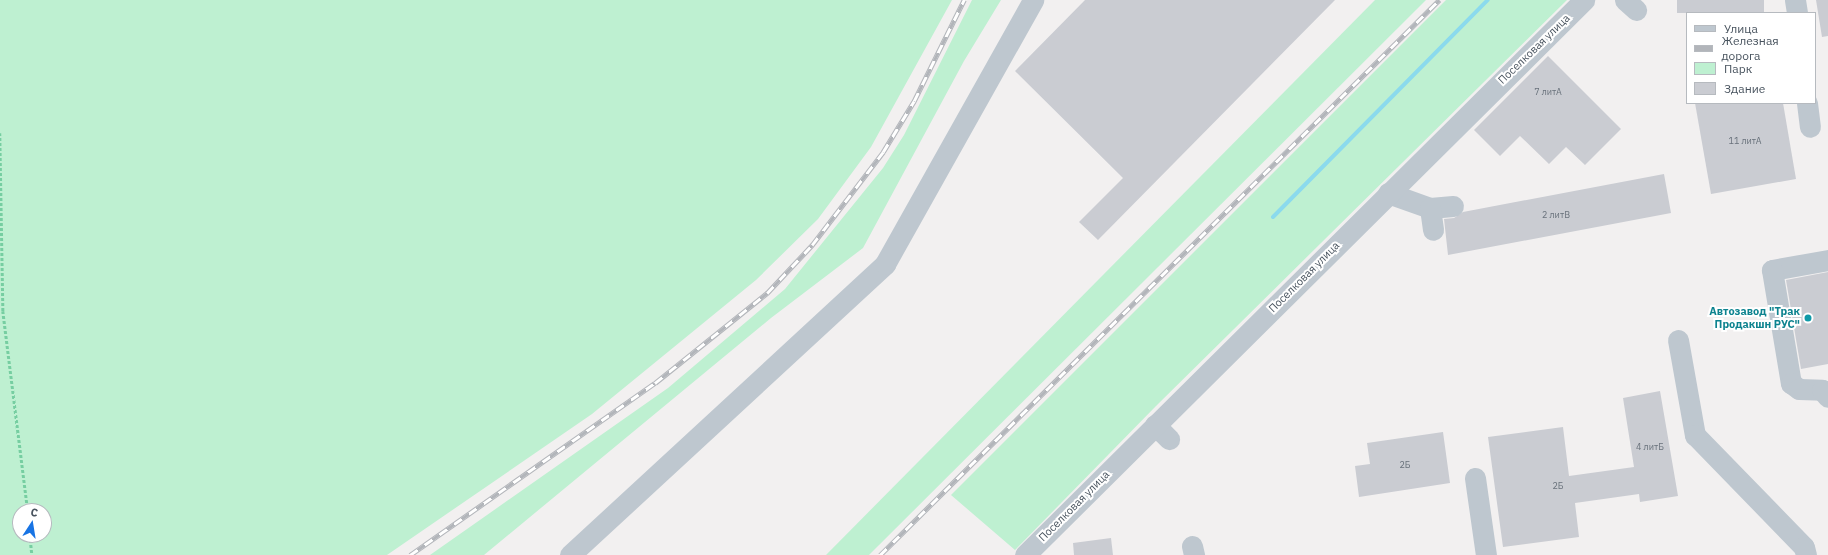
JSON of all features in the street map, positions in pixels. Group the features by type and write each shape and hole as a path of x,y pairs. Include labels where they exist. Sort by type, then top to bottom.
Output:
{"street":[{"path":"570,555 885,264 1033,0"},
{"name":"Поселковая улица","path":"1025,555 1162,432 1388,192 1584,0"},
{"path":"1795,0 1797,12"},
{"path":"1807,104 1810,127"},
{"path":"1388,192 1430,208 1453,206"},
{"path":"1430,208 1434,230"},
{"path":"1828,260 1772,270 1791,383 1799,388 1822,390 1828,397"},
{"path":"1678,340 1695,435 1804,548 1806,555"},
{"path":"1475,478 1486,555"}],"path":[{"path":"0,133 2,311 27,503"},
{"path":"31,543 32,555"}],"green space":[{"path":"0,0 952,0 871,147 818,219 756,280 592,414 387,555 0,555"},
{"path":"972,0 1001,0 964,61 863,248 771,318 484,555 430,555 668,388 785,289 883,168 904,135"},
{"path":"1375,0 1426,0 869,555 826,555"},
{"path":"1446,0 1567,0 1156,406 1015,550 951,495"}],"building":[{"path":"1085,0 1335,0 1098,240 1079,222 1123,178 1015,71"},
{"path":"1677,0 1764,0 1764,12 1677,13"},
{"path":"1816,0 1828,0 1828,36 1822,37"},
{"path":"1548,56 1621,129 1585,165 1566,147 1549,164 1520,136 1500,156 1474,130"},
{"path":"1695,104 1783,104 1796,179 1711,194"},
{"path":"1664,174 1671,213 1448,255 1444,219 1454,218 1463,212"},
{"name":"Автозавод \"Трак Продакшн РУС\"","path":"1828,272 1828,364 1801,369 1786,280"},
{"path":"1660,391 1678,496 1640,502 1639,494 1575,503 1579,537 1503,547 1488,437 1563,427 1569,476 1634,467 1623,398"},
{"path":"1443,432 1450,483 1359,497 1355,466 1370,464 1367,443"},
{"path":"1111,538 1113,555 1074,555 1073,543"}],"waterway":[{"path":"1273,217 1488,0"}],"railway":[{"path":"410,555 655,383 767,293 812,245 883,152 914,101 964,0"},
{"path":"880,555 1439,0"}],"place":[{"name":"Автозавод \"Трак Продакшн РУС\"","path":"1808,318"}]}
